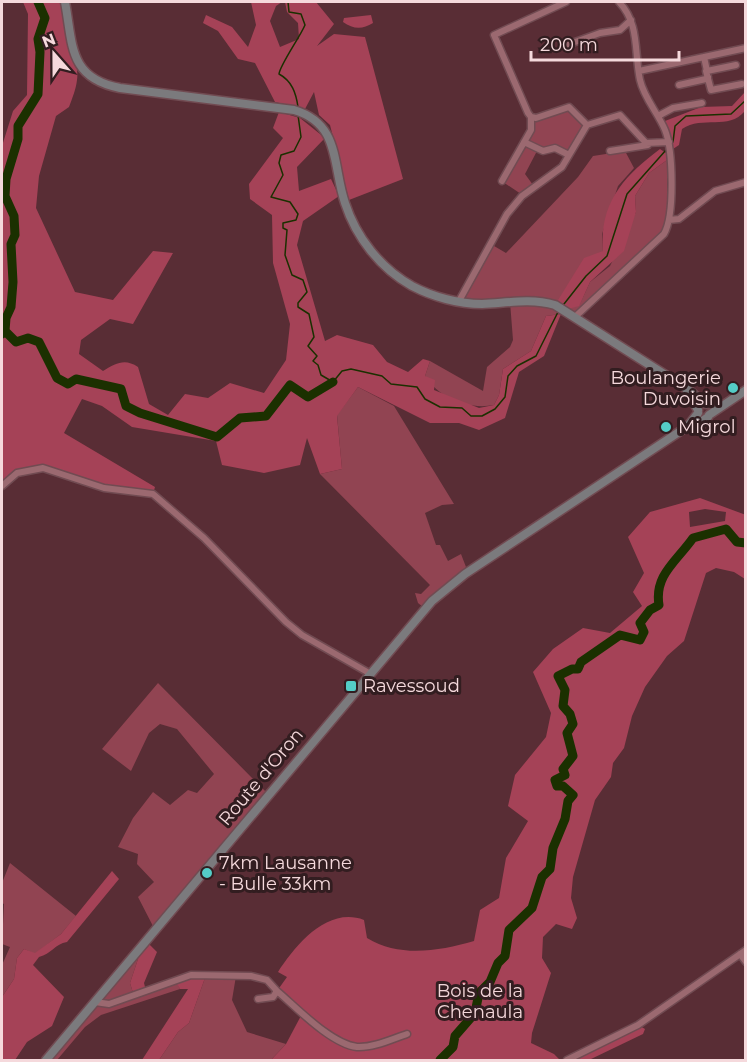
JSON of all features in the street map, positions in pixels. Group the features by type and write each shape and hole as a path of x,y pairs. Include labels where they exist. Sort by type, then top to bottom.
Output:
{"main road":[{"path":"64,2 75,57 88,76 97,82 120,88 294,110 307,114 323,128 333,150 344,202 364,243 377,258 412,285 459,302 480,304 533,301 555,305 576,316 676,381 711,409 709,416"},
{"path":"676,381 689,395 702,417 709,416"},
{"path":"605,482 688,426 706,404 722,402 746,389"},
{"path":"605,482 709,416 746,389"},
{"name":"Route d'Oron","path":"46,1060 369,673 444,590 605,482"}],"street":[{"path":"502,182 531,130 531,117 494,35 566,2"},
{"path":"576,316 664,234 669,220 669,141 644,91 639,71 638,48 631,20 619,2"},
{"path":"564,46 600,33 620,30 631,20"},
{"path":"639,71 746,48"},
{"path":"704,57 711,90 742,84"},
{"path":"707,74 736,65"},
{"path":"679,85 706,79 707,74"},
{"path":"658,116 674,108 702,103"},
{"path":"531,117 569,107 587,125"},
{"path":"459,302 507,214 522,196 562,167 587,125 620,115 643,141 650,144"},
{"path":"610,151 669,141"},
{"path":"524,142 543,151 555,148 569,155"},
{"path":"669,220 679,219 715,191 746,182"},
{"path":"2,486 17,473 43,468 104,488 153,494 204,538 285,622 369,673"},
{"path":"567,1060 638,1025 743,952 746,962"},
{"path":"95,1002 109,1004 190,975 251,976 267,980 324,1032 355,1047 370,1046 407,1034"},
{"path":"258,999 273,997 278,991"}],"shaded area":[{"path":"566,109 571,111 584,127 571,148 548,149 528,140 535,129 534,121"},
{"path":"524,145 537,151 525,174 533,185 521,194 503,182"},
{"path":"625,151 634,168 618,186 602,234 603,251 579,306 590,282 610,266 636,212 635,196 649,173 667,160 667,221 659,236 576,316 565,310 561,314 546,316 531,351 503,369 499,395 494,405 464,404 438,391 425,376 430,361 483,391 487,367 510,347 513,340 510,302 459,301 489,243 506,253 578,177 593,156"},
{"path":"358,387 394,406 454,504 442,505 425,513 436,545 440,545 448,561 461,554 466,567 423,607 418,603 415,593 421,594 430,585 320,474 342,469 337,415"},
{"path":"158,683 268,794 155,930 138,897 154,882 137,864 138,854 118,847 133,818 153,792 170,805 188,790 197,793 214,774 177,729 160,724 149,733 131,771 102,749"},
{"path":"10,863 76,916 61,934 35,954 24,949 17,958 14,979 2,997 2,965 10,947 2,944 4,904 2,903 2,883"},
{"path":"134,954 138,959 130,983 134,996 177,982 180,989 101,1015 85,1027 57,1060 46,1060"},
{"path":"206,975 236,976 232,1000 247,1032 286,1044 271,1060 159,1060 178,1032 189,1023"}],"green space":[{"path":"23,2 61,2 76,62 75,90 69,107 56,116 39,176 36,208 75,292 113,300 153,251 173,253 133,324 110,319 81,340 79,354 103,371 125,362 138,367 149,404 168,415 185,394 208,398 230,383 264,393 286,360 290,324 273,263 272,215 250,199 249,184 283,138 273,128 279,112 300,118 325,138 297,167 299,191 331,179 339,196 303,221 297,245 325,341 337,335 373,345 387,362 408,372 423,359 430,361 425,376 435,380 434,390 479,408 494,405 499,395 503,369 531,351 546,316 561,314 544,356 519,372 505,418 479,430 459,423 430,423 358,387 337,416 342,469 320,474 307,438 300,465 264,473 222,465 216,441 132,427 102,406 82,399 64,433 155,487 153,494 108,489 63,474 39,470 15,477 2,486 2,146 13,111 27,95 28,14"},
{"path":"251,2 282,2 276,6 270,21 280,47 299,39 298,23 287,12 285,2 316,2 334,24 317,46 334,34 365,37 403,179 349,200 330,125 319,115 314,92 305,109 275,102 255,63 238,59 218,31 203,23 206,15 232,27 248,47 256,25"},
{"path":"371,15 373,23 361,28 343,22 344,18"},
{"path":"745,92 745,111 738,117 723,122 690,125 682,129 679,145 673,149 665,121 701,107 732,106"},
{"path":"660,149 666,153 667,160 649,173 635,196 636,212 624,251 590,282 579,306 565,310 555,305 584,258 603,251 605,219 616,192 635,170"},
{"name":"Bois de la Chenaula","path":"700,498 746,515 745,579 734,572 716,568 706,573 684,641 667,656 645,687 632,716 624,748 613,763 611,777 595,800 573,877 571,898 577,918 572,929 556,924 543,937 542,958 551,973 531,1043 554,1054 560,1060 271,1060 286,1044 303,1012 277,991 287,977 278,972 303,940 325,923 350,917 364,920 367,938 393,948 406,950 433,950 474,941 480,910 499,898 506,858 528,821 508,806 515,775 546,737 551,713 533,672 553,649 583,628 610,633 642,606 633,592 644,573 628,537 650,512","holes":["705,509 726,512 725,521 690,527 689,512"]},
{"path":"112,871 119,879 67,942 39,957 33,965 64,997 52,1026 27,1042 15,1060 2,1060 2,997 14,979 17,958 24,949 35,953 61,934"},
{"path":"146,941 157,952 144,983 146,991 134,996 130,983 138,959 134,954"},
{"path":"206,975 189,1023 178,1032 159,1060 142,1060 188,989 180,989 176,982 183,976"},
{"path":"638,1025 645,1029 643,1034 589,1060 567,1060"}],"waterway":[{"path":"5,331 6,318 11,307 13,282 11,244 15,235 14,216 5,196 6,179 18,139 18,126 38,94 40,52 38,39 45,18 38,2"},
{"path":"288,2 289,12 301,14 305,25 279,74 293,88 298,107"},
{"path":"673,142 675,126 686,116 731,114 746,100"},
{"path":"298,115 301,137 294,151 281,155 279,163 283,175 271,197 290,202 298,214 296,220 283,223 283,228 287,230 285,255 292,275 303,280 307,292 298,303 298,307 309,314 314,337 308,346 317,356 313,361 318,365 321,375 333,382 342,371 351,369 382,376 391,384 417,387 425,399 440,407 462,408 471,416 482,416 495,409 505,397 508,376 517,366 536,356 558,312"},
{"path":"564,304 586,276 607,256 627,194 666,150"},
{"path":"2,334 5,331 16,342 28,338 39,342 57,378 68,384 76,379 121,389 126,406 140,413 217,437 240,418 266,416 290,385 308,397 333,382"},
{"path":"440,1060 453,1047 455,1036 475,1013 479,993 490,982 498,963 505,956 509,930 532,908 542,877 550,869 553,848 565,819 568,801 573,795 563,786 557,786 555,780 565,775 563,769 573,756 567,733 573,724 570,714 563,706 565,690 558,676 572,669 578,669 581,662 620,635 640,640 644,632 640,623 650,610 659,605 658,594 663,577 693,538 726,529 737,542 746,543"}],"place":[{"name":"Boulangerie Duvoisin","path":"733,388"},
{"name":"Migrol","path":"666,427"},
{"name":"Ravessoud","path":"351,686"},
{"name":"7km Lausanne - Bulle 33km","path":"207,873"}]}
